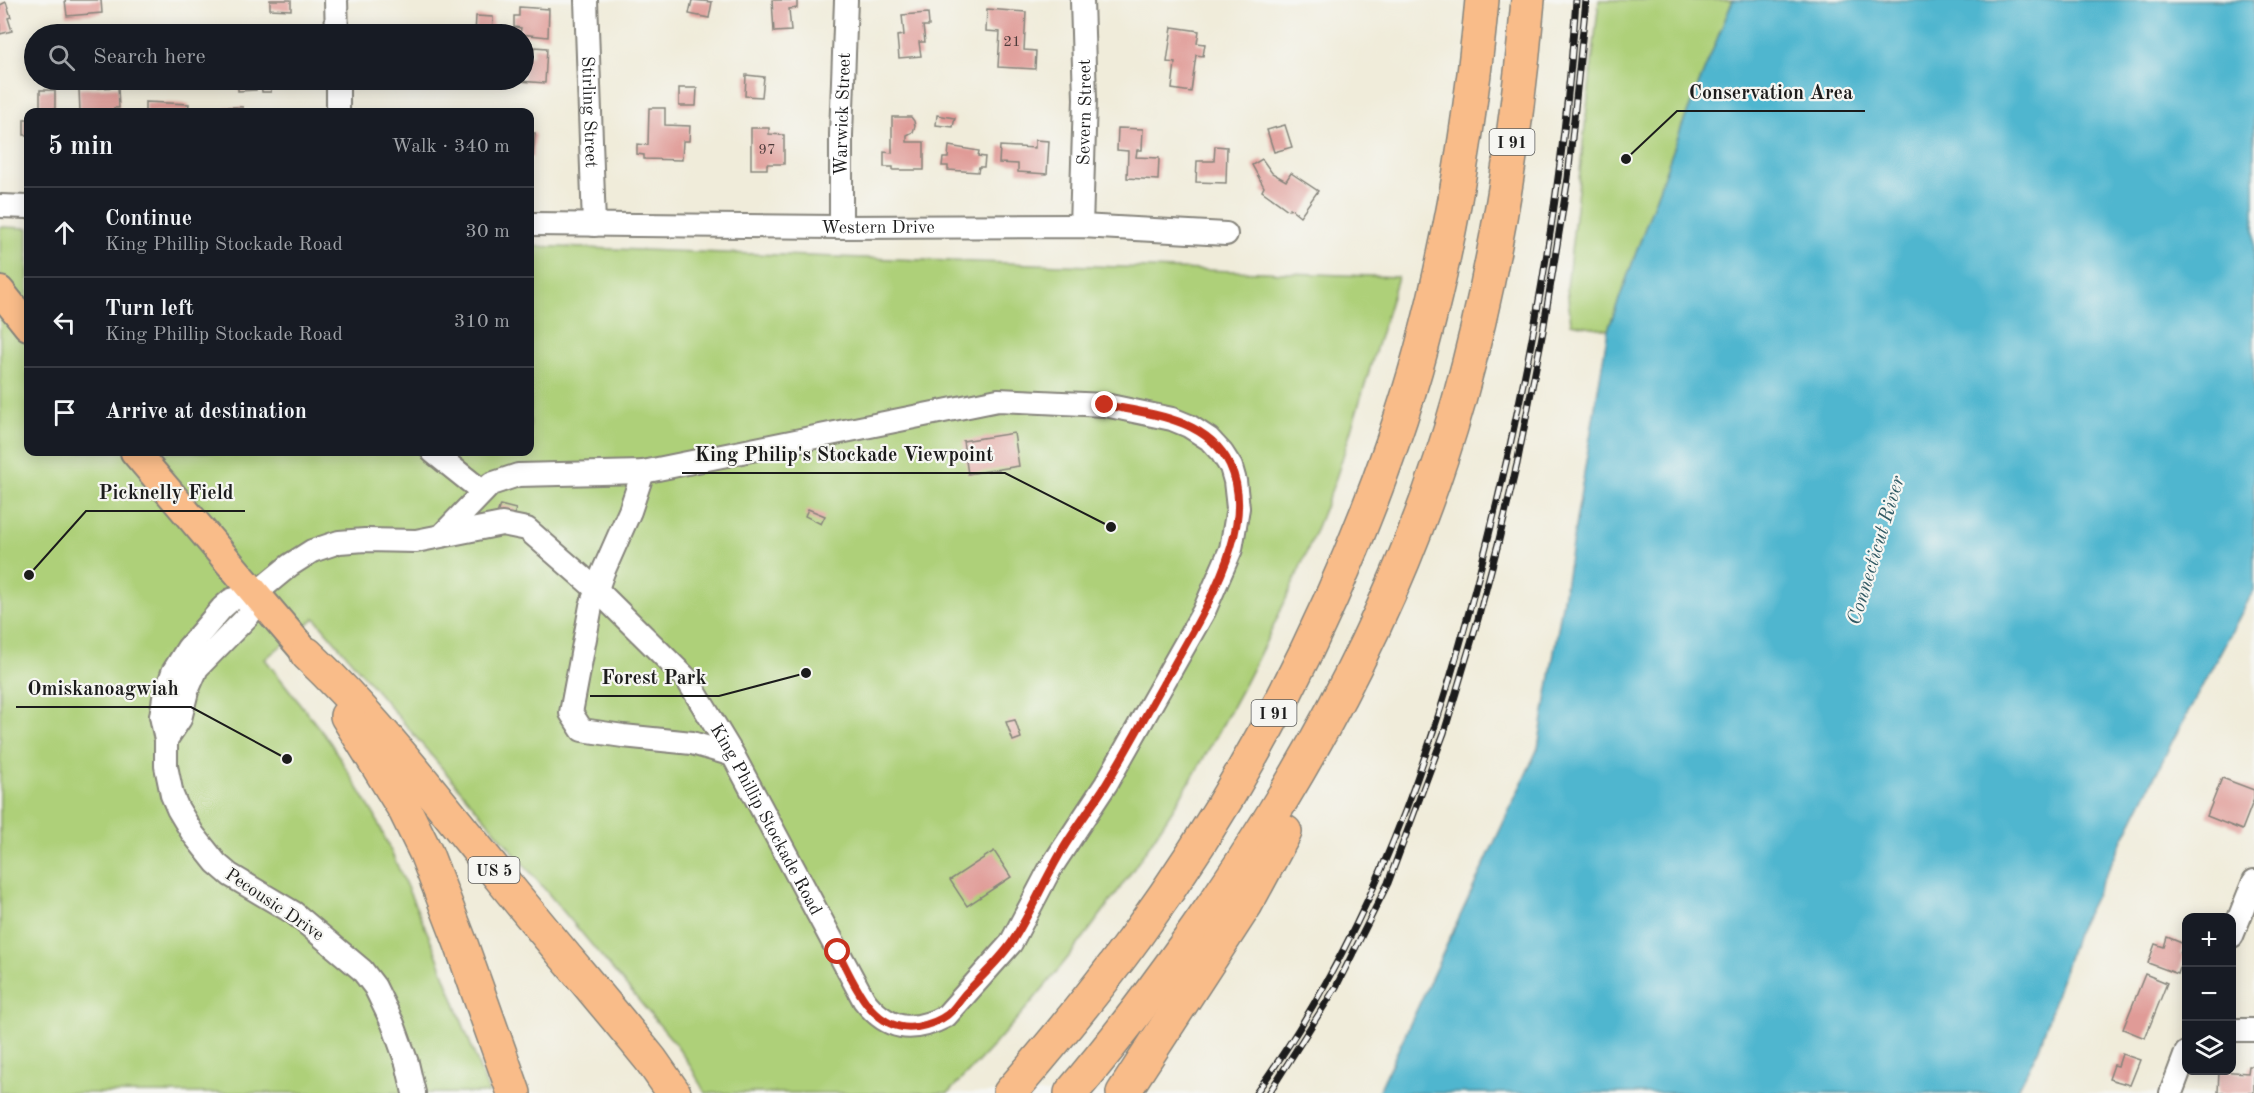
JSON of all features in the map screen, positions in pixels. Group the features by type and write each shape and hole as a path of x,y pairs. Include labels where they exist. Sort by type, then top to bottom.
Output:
{"highway":[{"name":"I 91","path":"1010,1093 1096,990 1137,935 1188,859 1281,700 1341,574 1394,439 1431,313 1458,179 1482,0"},
{"name":"I 91","path":"1071,1093 1142,1003 1212,908 1290,790 1356,665 1413,535 1458,402 1476,336 1503,200 1523,59 1528,0"},
{"name":"US 5","path":"307,654 394,790 416,831 457,933 514,1093"},
{"name":"US 5","path":"307,654 342,687 409,763 646,1054 674,1093"},
{"path":"1123,1093 1264,873 1299,801 1324,728"}],"main road":[{"path":"0,291 24,321"},
{"name":"US 5","path":"138,456 307,654"}],"street":[{"path":"336,0 336,24"},
{"name":"Stirling Street","path":"586,0 594,225"},
{"name":"Warwick Street","path":"841,226 841,135 846,0"},
{"name":"Severn Street","path":"1081,226 1084,99 1082,0"},
{"path":"338,90 338,108"},
{"path":"0,206 24,207"},
{"name":"Western Drive","path":"534,224 1081,226 1226,234"},
{"name":"King Phillip Stockade Road","path":"256,593 301,558 325,546 352,540 416,542 502,524 528,529 597,590 687,679 733,755 814,903 857,988 871,1009 892,1024 903,1027 918,1026 946,1016 1011,943 1050,869 1106,784 1192,632 1230,549 1238,508 1235,480 1227,460 1217,447 1199,432 1172,419 1105,405 998,400 643,472 518,475 491,483 441,536"},
{"path":"438,456 483,492"},
{"path":"643,472 630,511 603,572 591,606 571,713 582,730 692,743 733,755"},
{"name":"Pecousic Drive","path":"256,593 239,597 222,608 177,664 168,685 161,716 166,740 166,766 172,795 193,834 216,863 230,875 294,913 363,970 375,987 393,1024 407,1063 414,1093"},
{"path":"2236,926 2254,881"},
{"path":"2236,1030 2254,1030"},
{"path":"2171,1093 2182,1066"}],"green space":[{"path":"1599,0 1733,0 1682,126 1608,330 1571,323 1567,288"},
{"path":"0,227 24,228 24,456 534,456 534,246 1398,277 1332,489 1298,572 1260,654 1218,734 1172,811 1121,886 1067,958 1010,1027 948,1093 705,1093 673,1041 315,618 265,659 330,742 375,816 433,945 489,1093 0,1093"}],"water":[{"name":"Connecticut River","path":"1733,0 2254,0 2254,590 2172,742 2076,934 2039,1048 2016,1093 1378,1093 1538,748 1608,330 1682,126"}],"building":[{"path":"65,0 101,0 102,13 67,16"},
{"path":"270,0 291,0 291,10 270,9"},
{"path":"692,0 712,2 709,18 689,14"},
{"path":"772,0 797,0 797,8 789,9 791,31 774,32"},
{"path":"6,2 11,17 8,18 12,31 0,34 0,5"},
{"path":"519,7 549,9 548,37 534,36 534,24 514,24 514,16 519,16"},
{"path":"987,9 1026,12 1024,50 1036,51 1035,69 998,67 1000,32 986,31"},
{"path":"928,13 929,26 923,26 925,42 919,42 921,56 899,58 897,36 904,35 902,15"},
{"path":"476,16 493,17 493,24 476,24"},
{"path":"1172,27 1199,31 1197,43 1205,44 1203,56 1196,55 1191,92 1172,89 1175,63 1167,62"},
{"path":"534,47 547,48 545,83 534,82"},
{"path":"746,75 764,77 762,97 745,96"},
{"path":"679,88 697,88 696,106 679,106"},
{"path":"40,90 55,90 55,108 40,108"},
{"path":"79,90 118,90 119,108 80,108"},
{"path":"145,102 189,104 188,108 145,108"},
{"path":"649,108 665,108 665,125 690,126 689,141 683,141 682,160 644,159 644,155 637,154 637,144 648,145"},
{"path":"937,115 955,118 953,127 936,125"},
{"path":"892,117 911,117 914,121 913,132 907,135 907,142 924,142 924,170 893,170 893,167 884,167 884,152 892,153"},
{"path":"1285,125 1292,147 1274,152 1267,130"},
{"path":"751,128 769,128 769,134 784,135 784,164 767,164 767,169 751,169"},
{"path":"1118,128 1143,129 1142,150 1137,150 1136,157 1159,158 1158,180 1127,178 1128,151 1117,150"},
{"path":"1035,140 1049,141 1047,174 1018,172 1018,164 999,163 1000,146 1035,148"},
{"path":"949,146 979,151 978,156 985,157 984,167 979,167 978,172 948,170 948,166 942,166 943,158 948,158"},
{"path":"1215,146 1227,147 1226,183 1196,182 1197,161 1214,161"},
{"path":"1262,159 1272,173 1286,181 1291,173 1318,191 1300,216 1262,191 1264,187 1252,165"},
{"path":"1014,433 1019,466 968,474 963,441"},
{"path":"500,505 516,509 513,518 497,514"},
{"path":"808,509 825,516 821,524 805,516"},
{"path":"1015,720 1021,738 1013,741 1006,722"},
{"path":"2222,778 2254,790 2254,799 2242,830 2207,816"},
{"path":"994,851 1011,877 967,906 950,880"},
{"path":"2167,937 2182,943 2180,954 2182,962 2178,974 2148,963 2155,944 2164,947"},
{"path":"2145,974 2167,983 2145,1038 2123,1029"},
{"path":"2122,1054 2140,1060 2130,1085 2109,1079 2114,1065 2118,1066"},
{"path":"2249,1066 2254,1066 2254,1093 2218,1093 2219,1075 2248,1073"}],"railway":[{"path":"1256,1093 1301,1026 1340,956 1375,884 1432,735 1456,658 1497,502 1536,316 1564,127 1576,0"},
{"path":"1269,1093 1336,987 1388,883 1444,733 1478,619 1517,464 1543,331 1568,178 1586,0"}],"place":[{"name":"Conservation Area","path":"1626,159"},
{"name":"King Philip's Stockade Viewpoint","path":"1111,527"},
{"name":"Picknelly Field","path":"29,575"},
{"name":"Forest Park","path":"806,673"},
{"name":"Omiskanoagwiah","path":"287,759"}],"route":[{"path":"838,952 864,1000 871,1009 892,1024 911,1028 933,1023 952,1011 1011,943 1050,869 1106,784 1204,611 1230,549 1235,528 1238,508 1231,467 1209,439 1180,422 1105,405"}]}
